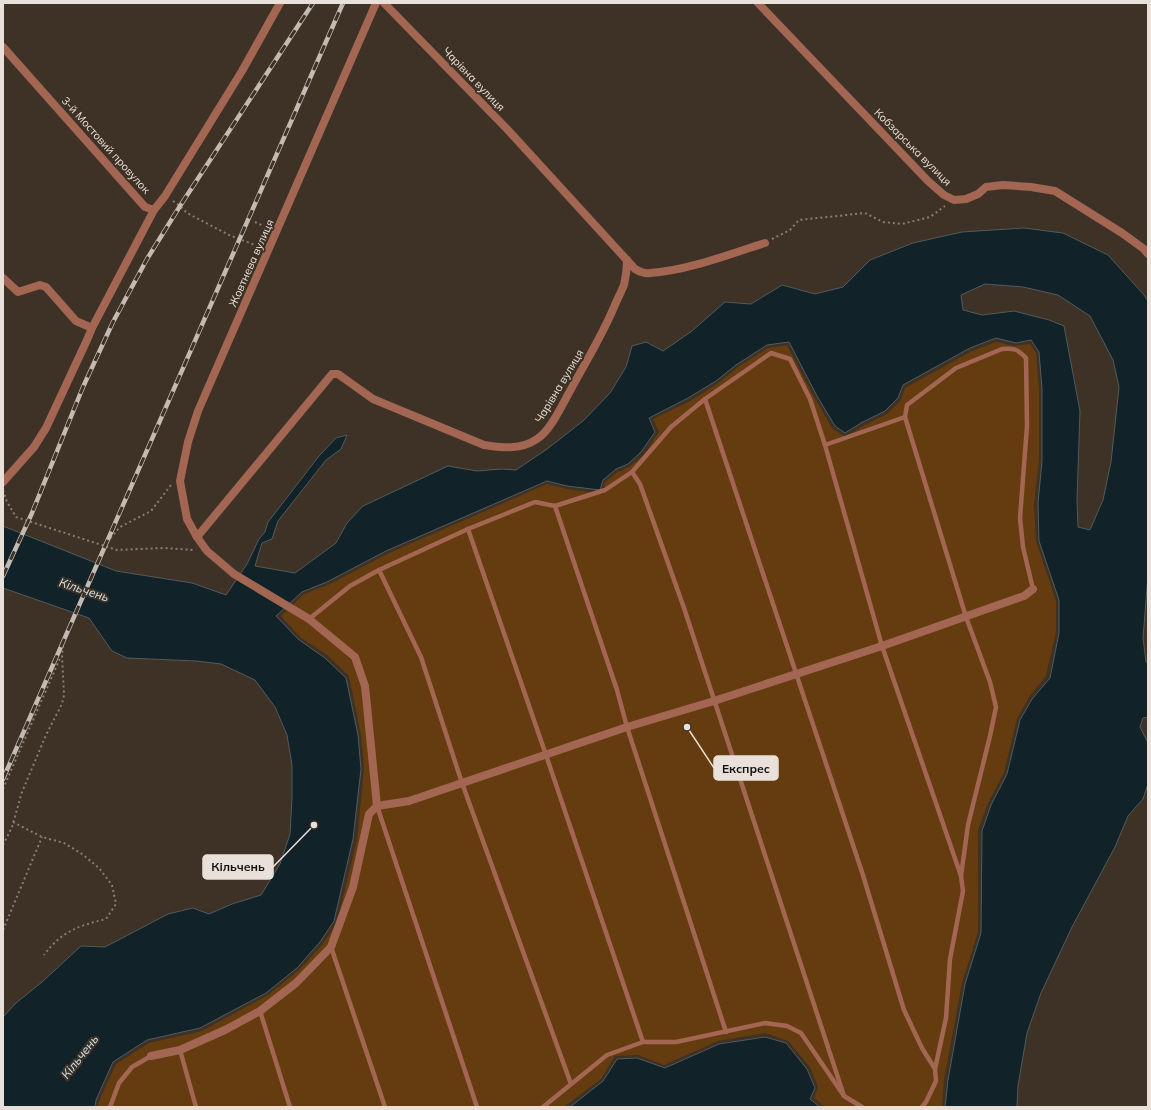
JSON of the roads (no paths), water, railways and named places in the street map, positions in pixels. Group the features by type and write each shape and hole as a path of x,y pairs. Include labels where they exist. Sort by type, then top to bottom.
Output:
{"street":[{"path":"3,482 34,447 46,428 92,328 154,210 165,196 242,71 280,3"},
{"name":"Жовтнева вулиця","path":"376,3 198,411 188,442 180,481 187,519 207,551 234,574 310,619 355,657 365,686 377,806"},
{"name":"Чарівна вулиця","path":"384,3 507,129 635,269 642,273 650,273 682,268 765,243"},
{"name":"Кобзарська вулиця","path":"758,3 928,180 944,194 954,200 966,199 978,194 986,187 1003,185 1031,187 1054,191 1122,233 1144,249 1148,254"},
{"name":"3-й Мостовий провулок","path":"3,47 146,207 154,210"},
{"name":"Чарівна вулиця","path":"197,537 332,374 338,374 373,398 484,445 501,448 515,447 538,439 547,429 604,331 624,285 626,260"},
{"path":"3,278 18,292 40,285 46,287 76,321 92,328"},
{"path":"151,1056 180,1050 225,1030 260,1011 296,983 331,947 354,887 369,814 377,806 408,801 627,727 714,701 882,646 1024,596 1033,590"}],"lane":[{"path":"961,876 968,825 996,707 990,682 966,617 905,417 907,405 956,368 1002,349 1010,348 1020,351 1026,358 1027,426 1020,518 1023,547 1033,590"},
{"path":"310,619 350,586 379,570 468,529 535,502 555,506 605,490 632,472 671,427 705,399 771,353 790,359 810,399 825,445 882,646 961,876 963,891 950,958 946,1018 935,1069 936,1081 922,1107"},
{"path":"705,399 862,872 904,1010 922,1048 935,1069"},
{"path":"825,445 905,417"},
{"path":"632,472 640,484 684,608 844,1096"},
{"path":"555,506 617,690 627,727 726,1032"},
{"path":"468,529 643,1042"},
{"path":"379,570 421,657 462,783 571,1084"},
{"path":"377,806 477,1107"},
{"path":"331,947 385,1107"},
{"path":"260,1011 290,1107"},
{"path":"543,1107 607,1055 643,1042 676,1042 765,1023 788,1026 801,1033 844,1096 862,1107"},
{"path":"180,1050 196,1107"},
{"path":"110,1107 119,1083 132,1067 151,1056"}],"water":[{"path":"1024,228 1063,233 1108,255 1148,301 1148,575 1143,638 1146,662 1148,663 1148,717 1143,718 1140,727 1148,743 1148,784 1143,799 1128,816 1115,847 1072,927 1041,993 1027,1033 1018,1086 1017,1107 945,1107 948,1080 965,984 981,933 982,831 991,805 1007,774 1020,720 1032,699 1050,678 1059,633 1059,600 1039,541 1038,503 1042,461 1042,389 1039,352 1031,340 1016,343 996,338 970,348 903,385 898,398 885,411 845,433 835,426 817,396 789,342 767,345 736,365 716,381 688,398 649,418 655,432 641,452 628,464 616,469 603,480 600,490 567,486 547,481 386,551 327,582 302,592 276,616 298,639 325,658 346,678 358,735 361,769 353,839 334,921 320,942 297,968 266,993 200,1028 147,1040 113,1062 96,1100 95,1107 3,1107 3,1017 16,1003 42,982 81,946 105,947 168,914 193,908 209,914 232,904 261,895 280,864 290,834 292,765 287,735 275,707 255,680 221,664 196,661 127,658 112,651 89,618 3,588 3,526 116,571 192,583 226,595 247,564 259,539 265,532 268,522 319,456 336,438 347,435 341,449 326,460 278,521 272,539 262,543 255,566 295,573 336,543 347,523 363,506 448,466 477,471 501,469 516,470 547,449 583,421 610,393 626,367 632,346 646,342 663,351 692,331 725,302 751,304 782,285 815,294 843,287 870,260 913,243 962,232","holes":["985,284 1023,287 1058,295 1090,316 1113,360 1119,387 1111,462 1103,500 1090,530 1078,527 1077,499 1080,411 1064,326 1049,320 1014,311 982,315 963,310 961,295"]},
{"path":"765,1037 786,1043 807,1069 815,1088 810,1099 820,1107 570,1107 603,1081 617,1059 637,1058 665,1068 719,1044"}],"railway":[{"path":"3,576 32,513 83,387 113,322 147,259 313,3"},
{"path":"3,779 343,3"}],"place":[{"name":"Експрес","path":"687,727"},
{"name":"Кільчень","path":"314,825"}]}
